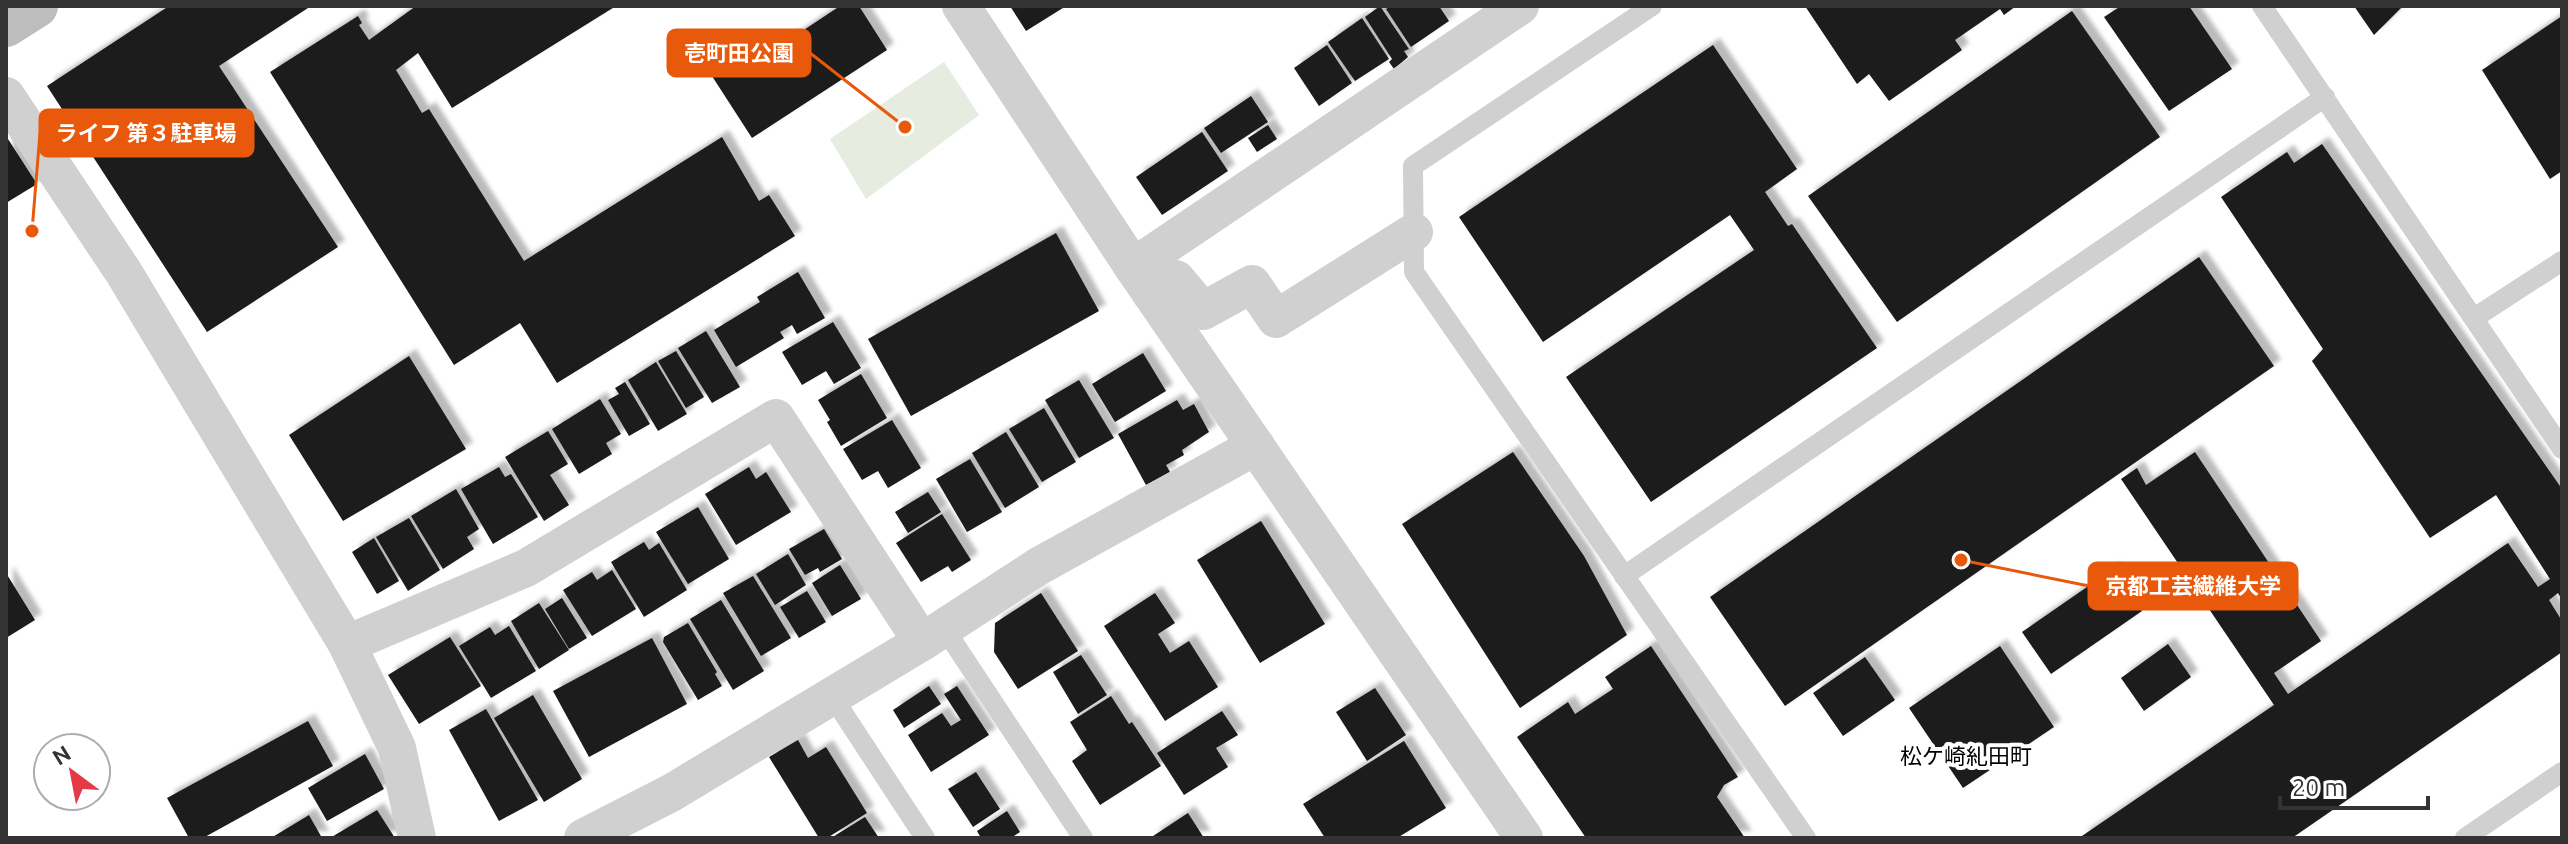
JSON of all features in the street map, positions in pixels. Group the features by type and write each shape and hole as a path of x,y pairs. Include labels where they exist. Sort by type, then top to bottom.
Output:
{"street":[{"path":"6,25 36,6"},
{"path":"961,6 1142,279 1524,838"},
{"path":"1142,279 1520,6"},
{"path":"6,96 124,273 347,644 397,748 417,838"},
{"path":"1142,279 1176,279 1203,311 1252,284 1276,319 1414,232"},
{"path":"347,644 526,568 776,418 933,635"},
{"path":"583,838 671,793 933,635 1039,566 1256,446"}],"lane":[{"path":"1652,6 1413,166 1414,272 1806,838"},
{"path":"2262,6 2562,449"},
{"path":"1624,576 2325,97"},
{"path":"2474,318 2562,261"},
{"path":"933,635 1083,838"},
{"path":"832,696 925,838"},
{"path":"2465,838 2562,772"}],"shaded area":[{"path":"944,62 979,115 866,199 830,139"}],"building":[{"path":"169,6 311,6 219,66 338,247 207,332 47,86"},
{"path":"416,6 616,6 452,108 418,53 396,70 422,113 429,109 524,261 722,137 759,201 769,195 795,236 557,383 520,323 454,365 270,72 358,16 362,23 359,25 369,40"},
{"path":"840,6 859,6 887,50 752,138 710,73 742,52 751,65"},
{"path":"1010,6 1066,6 1026,31"},
{"path":"1380,6 1409,49 1404,51 1408,57 1394,69 1389,62 1392,59 1365,17"},
{"path":"1391,6 1439,6 1449,21 1411,47 1386,9"},
{"path":"1805,6 2016,6 2004,15 2000,9 1955,40 1962,50 1889,101 1869,74 1857,84"},
{"path":"2121,6 2189,6 2232,69 2169,111 2104,17"},
{"path":"2354,6 2403,6 2374,35"},
{"path":"2072,11 2160,137 1897,322 1808,196"},
{"path":"2562,16 2562,171 2550,179 2482,70"},
{"path":"1362,18 1389,59 1355,81 1328,42"},
{"path":"1327,45 1352,83 1319,106 1294,68"},
{"path":"1713,45 1797,169 1765,192 1788,226 1792,224 1877,348 1651,502 1566,377 1754,250 1730,215 1543,342 1459,217"},
{"path":"1251,96 1268,122 1221,153 1204,128"},
{"path":"1268,125 1277,139 1257,152 1248,138"},
{"path":"1202,132 1228,171 1162,215 1136,177"},
{"path":"6,136 37,184 6,203"},
{"path":"2322,144 2562,489 2562,600 2558,593 2549,600 2562,621 2562,652 2292,838 2079,838 2274,705 2121,479 2137,468 2146,485 2195,452 2321,641 2274,673 2288,694 2508,543 2538,587 2550,579 2496,495 2430,538 2312,361 2323,349 2221,197 2287,152 2294,163"},
{"path":"1056,233 1099,311 911,416 868,339"},
{"path":"2199,257 2274,366 1785,706 1710,597"},
{"path":"798,272 825,318 797,334 792,325 780,332 784,338 736,367 714,330 760,302 757,297"},
{"path":"833,322 861,368 834,384 826,371 802,385 782,352"},
{"path":"706,331 740,387 712,403 678,348"},
{"path":"676,351 704,397 686,408 658,361"},
{"path":"1143,353 1166,391 1115,422 1092,384"},
{"path":"409,356 466,449 343,521 289,435"},
{"path":"656,362 687,414 658,431 628,380"},
{"path":"861,374 887,418 841,446 818,400"},
{"path":"1079,380 1114,438 1079,458 1045,400"},
{"path":"625,382 650,424 629,436 608,400 619,394 615,388"},
{"path":"600,399 621,434 606,443 612,454 579,474 552,429"},
{"path":"1177,400 1183,410 1194,404 1209,432 1182,450 1184,455 1166,465 1170,472 1146,485 1118,434"},
{"path":"1044,408 1076,462 1042,482 1009,429"},
{"path":"892,420 921,468 888,488 878,471 862,480 843,449"},
{"path":"548,431 568,464 550,475 569,505 544,521 505,457"},
{"path":"1006,432 1039,487 1005,508 972,453"},
{"path":"1513,452 1584,556 1627,635 1520,708 1402,524"},
{"path":"970,459 1002,512 967,532 936,479"},
{"path":"499,467 505,477 511,474 538,517 493,544 461,489"},
{"path":"749,467 756,479 766,472 791,512 736,545 705,494"},
{"path":"456,489 479,529 467,537 474,549 443,569 411,516"},
{"path":"928,492 941,512 908,533 895,512"},
{"path":"698,507 729,559 688,584 656,532"},
{"path":"942,514 971,560 952,572 948,566 921,582 896,543"},
{"path":"409,518 440,570 408,591 376,537"},
{"path":"1261,521 1325,624 1260,663 1197,560"},
{"path":"824,529 842,559 820,572 818,568 805,575 789,549"},
{"path":"374,538 399,581 377,594 352,552"},
{"path":"644,542 649,550 659,543 687,590 644,617 611,562"},
{"path":"788,554 806,585 775,605 756,574"},
{"path":"840,565 861,599 832,616 812,583"},
{"path":"2113,569 2142,611 2051,674 2022,632"},
{"path":"612,570 636,609 592,636 563,590 592,572 597,580"},
{"path":"6,573 35,620 6,638"},
{"path":"753,576 791,638 761,656 723,593"},
{"path":"807,591 826,622 799,638 780,607"},
{"path":"1041,593 1078,651 1018,689 994,652 995,623"},
{"path":"1155,593 1175,623 1158,634 1170,653 1189,641 1218,687 1165,721 1104,626"},
{"path":"562,598 587,638 569,649 545,609"},
{"path":"721,600 764,671 733,690 690,619"},
{"path":"539,603 569,650 539,669 511,621"},
{"path":"688,623 722,686 698,700 663,642 664,637"},
{"path":"509,626 536,671 491,698 459,646 490,627 495,635"},
{"path":"450,637 481,686 419,724 388,675"},
{"path":"652,638 687,704 589,757 553,691"},
{"path":"2168,644 2191,677 2144,711 2121,678"},
{"path":"1651,646 1738,777 1724,785 1717,797 1745,838 1586,838 1517,737 1568,702 1575,714 1613,689 1605,677"},
{"path":"2000,646 2054,727 1963,788 1909,708"},
{"path":"1081,655 1107,695 1078,714 1053,672"},
{"path":"1865,657 1895,700 1843,736 1813,693"},
{"path":"929,686 941,704 904,728 893,710"},
{"path":"957,686 989,735 931,772 908,735 942,713 951,726 961,720 944,694"},
{"path":"1375,688 1406,735 1367,761 1336,712"},
{"path":"533,695 582,779 544,802 494,718"},
{"path":"1111,696 1161,766 1100,805 1072,761 1087,750 1070,722"},
{"path":"486,709 538,800 499,821 449,730"},
{"path":"1222,711 1238,735 1216,748 1228,767 1184,795 1157,753"},
{"path":"308,721 333,766 203,838 189,838 167,798"},
{"path":"798,740 808,758 826,747 867,813 827,838 819,838 769,757"},
{"path":"1404,741 1446,808 1397,838 1325,838 1303,804"},
{"path":"365,754 384,789 327,821 308,788"},
{"path":"976,772 1000,809 973,827 948,789"},
{"path":"377,810 395,838 330,838"},
{"path":"1007,811 1020,832 1011,838 981,838 977,831"},
{"path":"1188,813 1204,838 1150,838"},
{"path":"309,815 322,838 271,838"},
{"path":"865,817 879,838 831,838"}],"place":[{"name":"壱町田公園","path":"905,127"},
{"name":"ライフ 第３駐車場","path":"32,231"},
{"name":"京都工芸繊維大学","path":"1961,560"}],"district":[{"name":"松ケ崎糺田町","path":"1966,756"}]}
